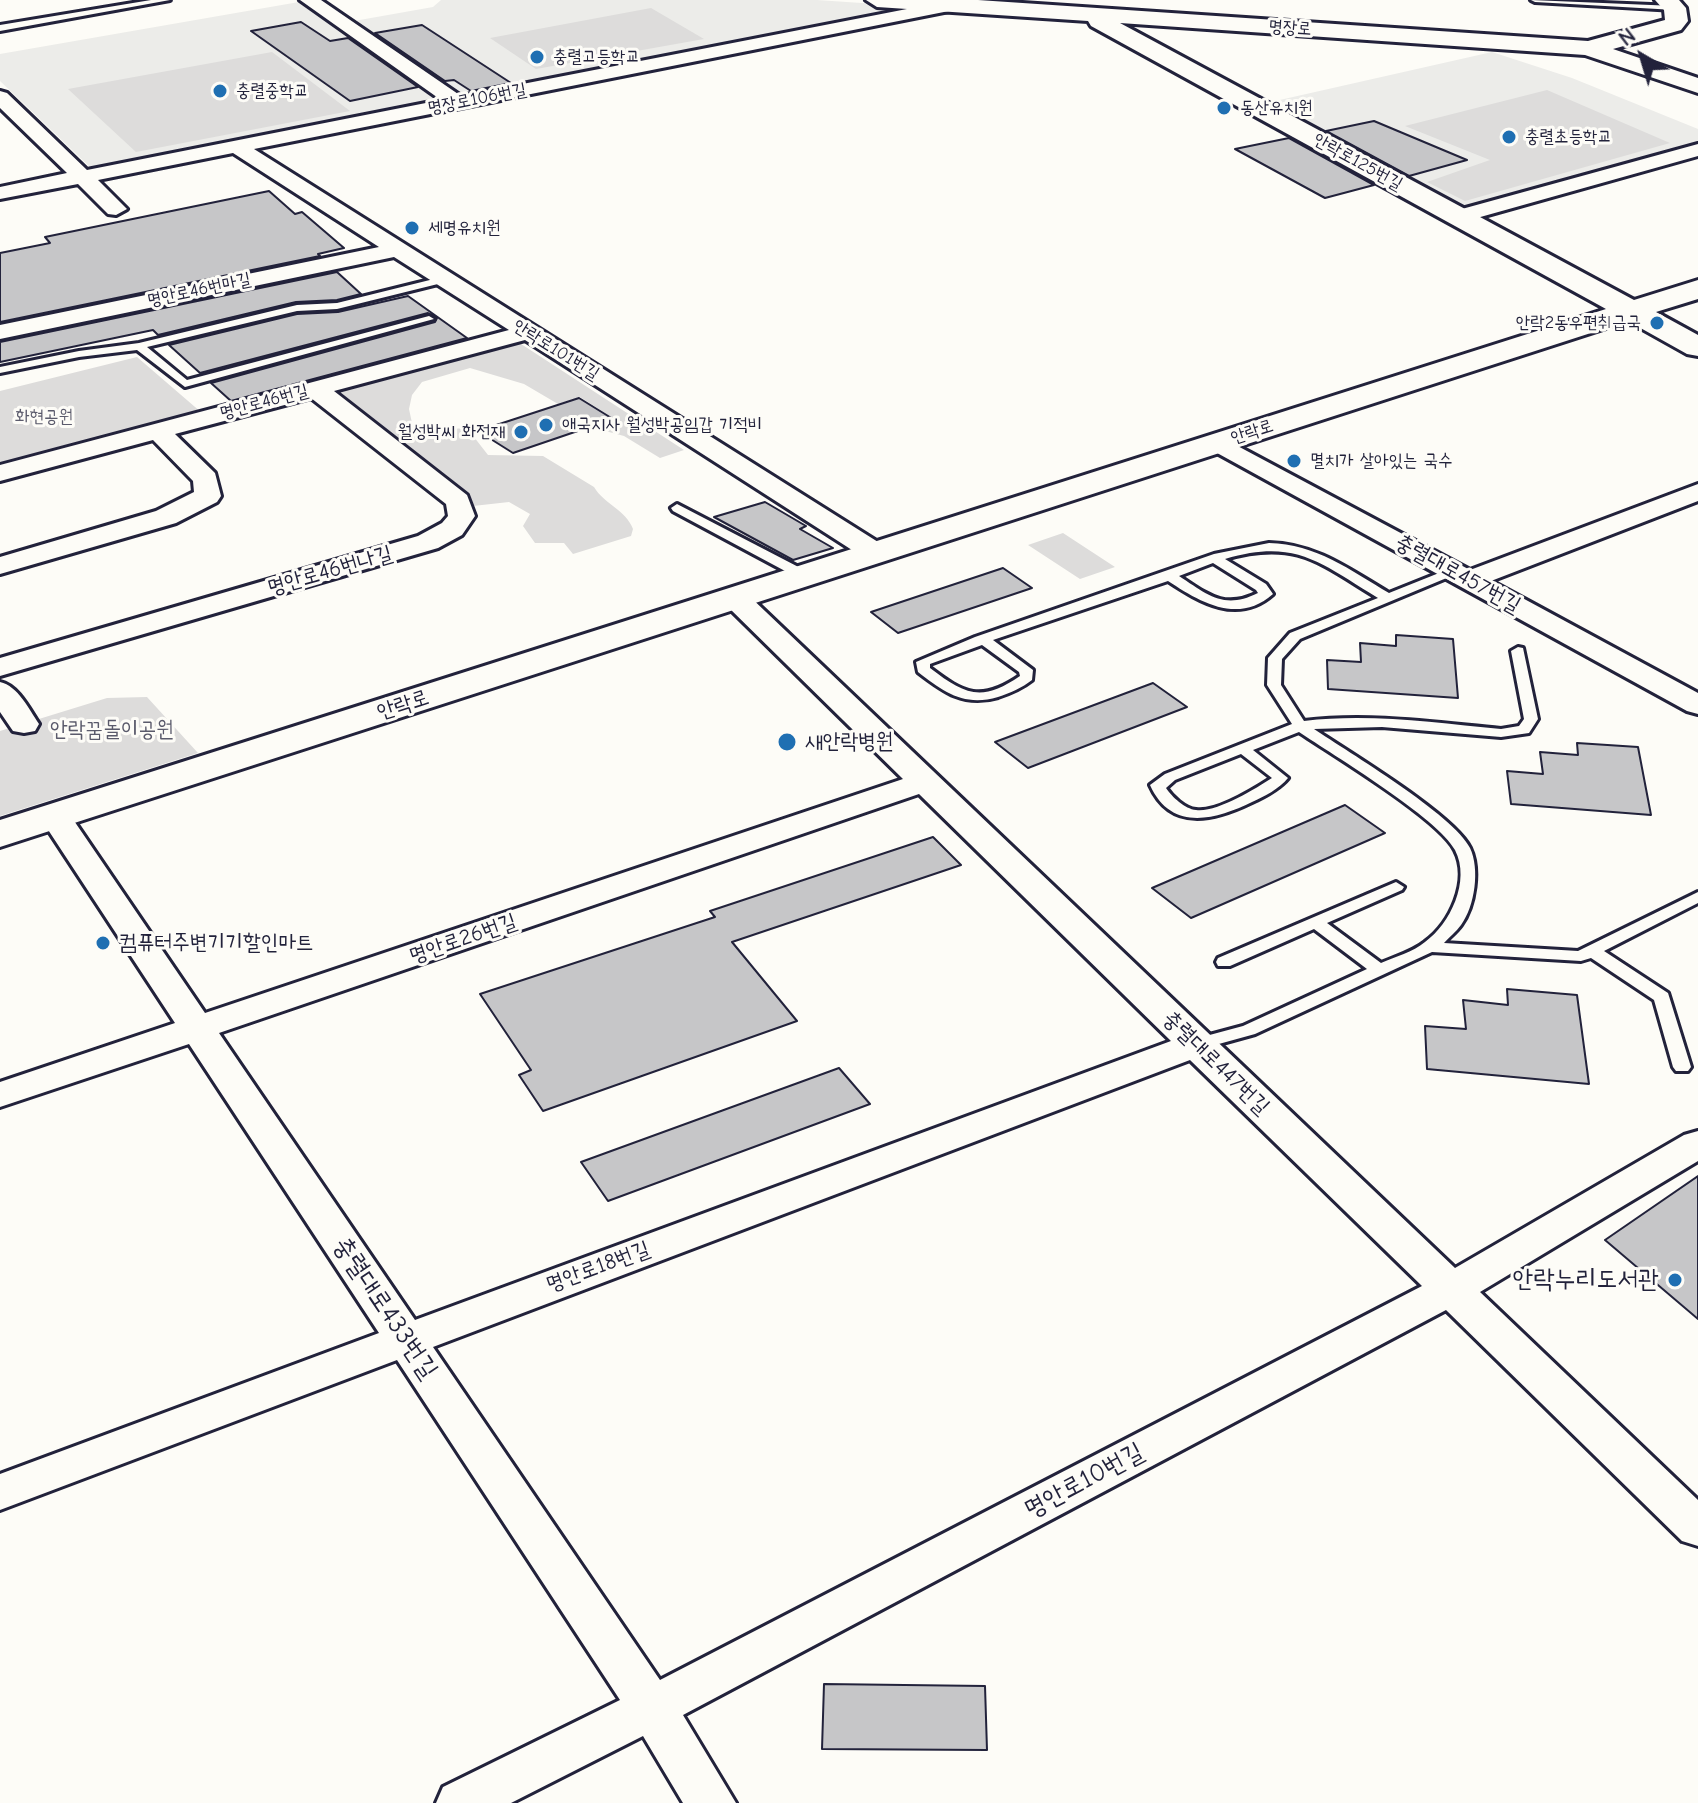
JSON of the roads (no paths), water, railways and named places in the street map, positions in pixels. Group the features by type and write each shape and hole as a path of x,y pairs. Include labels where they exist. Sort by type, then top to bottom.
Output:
{"main road":[{"name":"명장로","path":"877,0 1588,48 1698,86"},
{"path":"1588,48 1673,25 1677,21 1671,4"},
{"name":"안락로125번길","path":"1086,14 1698,347"},
{"name":"안락로","path":"0,834 1698,289"}],"street":[{"path":"309,0 458,103"},
{"name":"명장로106번길","path":"0,193 954,5"},
{"path":"0,97 116,209"},
{"path":"0,122 22,118"},
{"name":"안락로101번길","path":"237,147 876,553"},
{"path":"1459,217 1698,150"},
{"name":"명안로46번마길","path":"0,332 399,249"},
{"name":"명안로46번길","path":"0,473 528,332"},
{"name":"명안로46번나길","path":"0,667 428,542 452,529 462,516 458,501 315,389"},
{"path":"0,566 166,517 208,496 206,479 158,431"},
{"name":"충렬대로457번길","path":"1217,443 1698,705"},
{"path":"1461,576 1698,492"},
{"name":"충렬대로447번길","path":"735,598 1698,1528"},
{"path":"0,691 24,724"},
{"name":"명안로26번길","path":"0,1095 925,782"},
{"name":"충렬대로433번길","path":"55,816 652,1708 711,1803"},
{"name":"명안로18번길","path":"0,1492 1197,1044"},
{"name":"명안로10번길","path":"461,1803 652,1708 1452,1289 1698,1144"}],"lane":[{"path":"0,28 166,0"},
{"path":"1535,0 1671,4"},
{"path":"0,370 139,346 297,308 337,306 446,279"},
{"path":"139,346 185,384 429,319"},
{"path":"677,508 805,576"},
{"path":"984,640 1026,670 1027,677 1018,685 983,698 969,699 923,669 923,662 984,640 1217,560 1263,548 1304,551 1389,599"},
{"path":"1170,576 1226,608 1238,607 1266,594 1261,587 1217,560"},
{"path":"1197,1044 1249,1030 1430,947 1455,922 1465,893 1468,871 1462,848 1433,817 1300,726 1274,685 1275,658 1295,636 1389,599 1461,576"},
{"path":"1243,749 1281,778 1271,787 1228,806 1196,815 1181,810 1159,793 1157,785 1170,777 1300,726 1334,722 1501,733 1524,730 1531,719 1518,651"},
{"path":"1224,962 1396,887"},
{"path":"1430,947 1581,956 1698,897"},
{"path":"1315,922 1379,970"},
{"path":"1592,951 1662,997 1682,1067"}],"place":[{"name":"충렬고등학교","path":"537,57"},
{"name":"충렬중학교","path":"220,91"},
{"name":"동산유치원","path":"1224,108"},
{"name":"충렬초등학교","path":"1509,137"},
{"name":"세명유치원","path":"412,228"},
{"name":"안락2동우편취급국","path":"1657,323"},
{"name":"애국지사 월성박공임갑 기적비","path":"546,425"},
{"name":"월성박씨 화전재","path":"521,432"},
{"name":"멸치가 살아있는 국수","path":"1294,461"},
{"name":"새안락병원","path":"787,742"},
{"name":"컴퓨터주변기기할인마트","path":"103,943"},
{"name":"안락누리도서관","path":"1675,1280"}],"park label":[{"name":"화현공원","path":"44,417"},
{"name":"안락꿈돌이공원","path":"112,730"}]}
